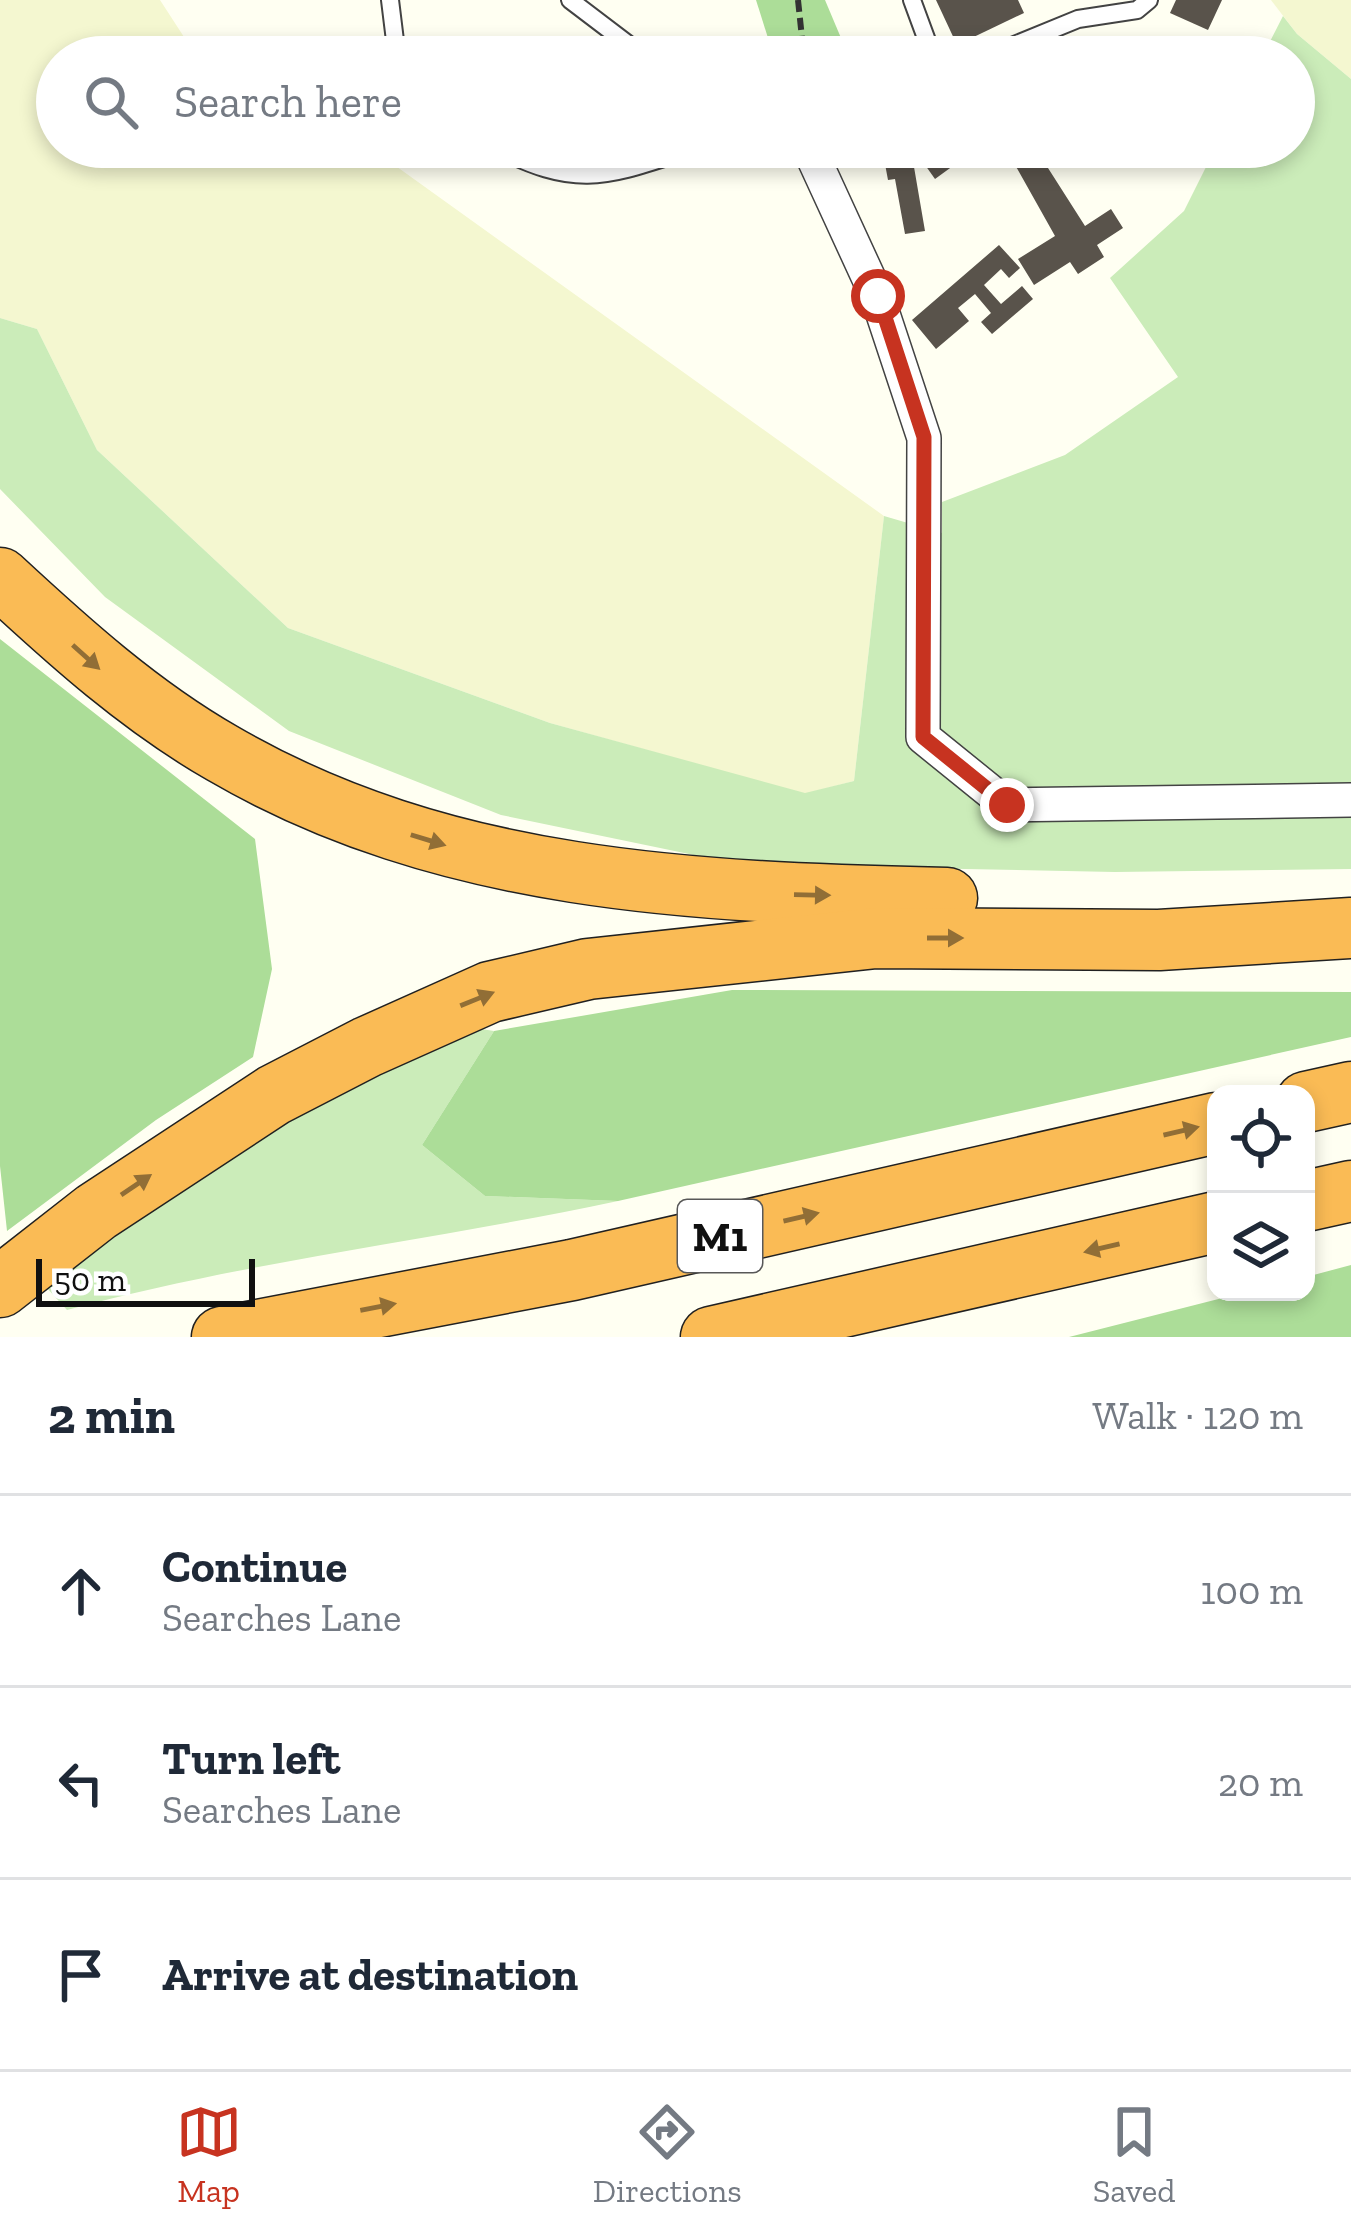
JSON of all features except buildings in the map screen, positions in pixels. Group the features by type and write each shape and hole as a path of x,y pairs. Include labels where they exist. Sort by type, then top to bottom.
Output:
{"highway":[{"path":"0,578 98,668 222,754 358,818 494,860 645,883 768,894 1137,902 1351,917"},
{"path":"21,1271 96,1212 274,1095 490,992 588,969 876,938 1159,940 1351,928"},
{"path":"1315,1100 1351,1092"},
{"name":"M1","path":"222,1337 572,1270 1207,1125"},
{"path":"1315,1199 1351,1191"},
{"name":"M1","path":"711,1337 1207,1224"}],"street":[{"path":"827,168 878,296 924,437 923,737 1007,805 1351,800"}],"lane":[{"path":"390,0 395,36"},
{"path":"570,0 617,36"},
{"path":"912,0 925,36"},
{"path":"1036,36 1078,19 1137,10 1149,0"},
{"path":"535,168 587,178 623,168"}],"path":[{"path":"798,0 802,36"}],"green space":[{"path":"0,0 160,0 183,36 36,36 36,168 399,168 884,516 854,781 804,794 550,723 288,628 97,450 37,329 0,318"},
{"path":"756,0 825,0 840,36 767,36"},
{"path":"1271,0 1351,0 1351,79 1315,49 1315,36 1297,34"},
{"path":"1283,16 1299,36 1273,36"},
{"path":"1315,49 1351,79 1351,869 1115,872 718,860 501,815 289,731 105,597 0,489 0,318 37,329 97,450 288,628 550,723 805,793 854,781 884,516 942,533 942,502 1065,455 1178,377 1110,278 1184,211 1206,168 1315,168"},
{"path":"0,639 255,839 272,969 253,1057 156,1120 7,1231 0,1166"},
{"path":"732,990 1351,992 1351,1037 618,1201 485,1196 422,1145 494,1031"},
{"path":"475,1028 494,1031 422,1145 485,1196 618,1201 273,1264 67,1310 46,1287 192,1177 326,1094"},
{"path":"1351,1265 1351,1337 1069,1337 1211,1301 1315,1301 1315,1275"}],"route":[{"path":"878,296 924,437 923,737 1007,805"}]}
